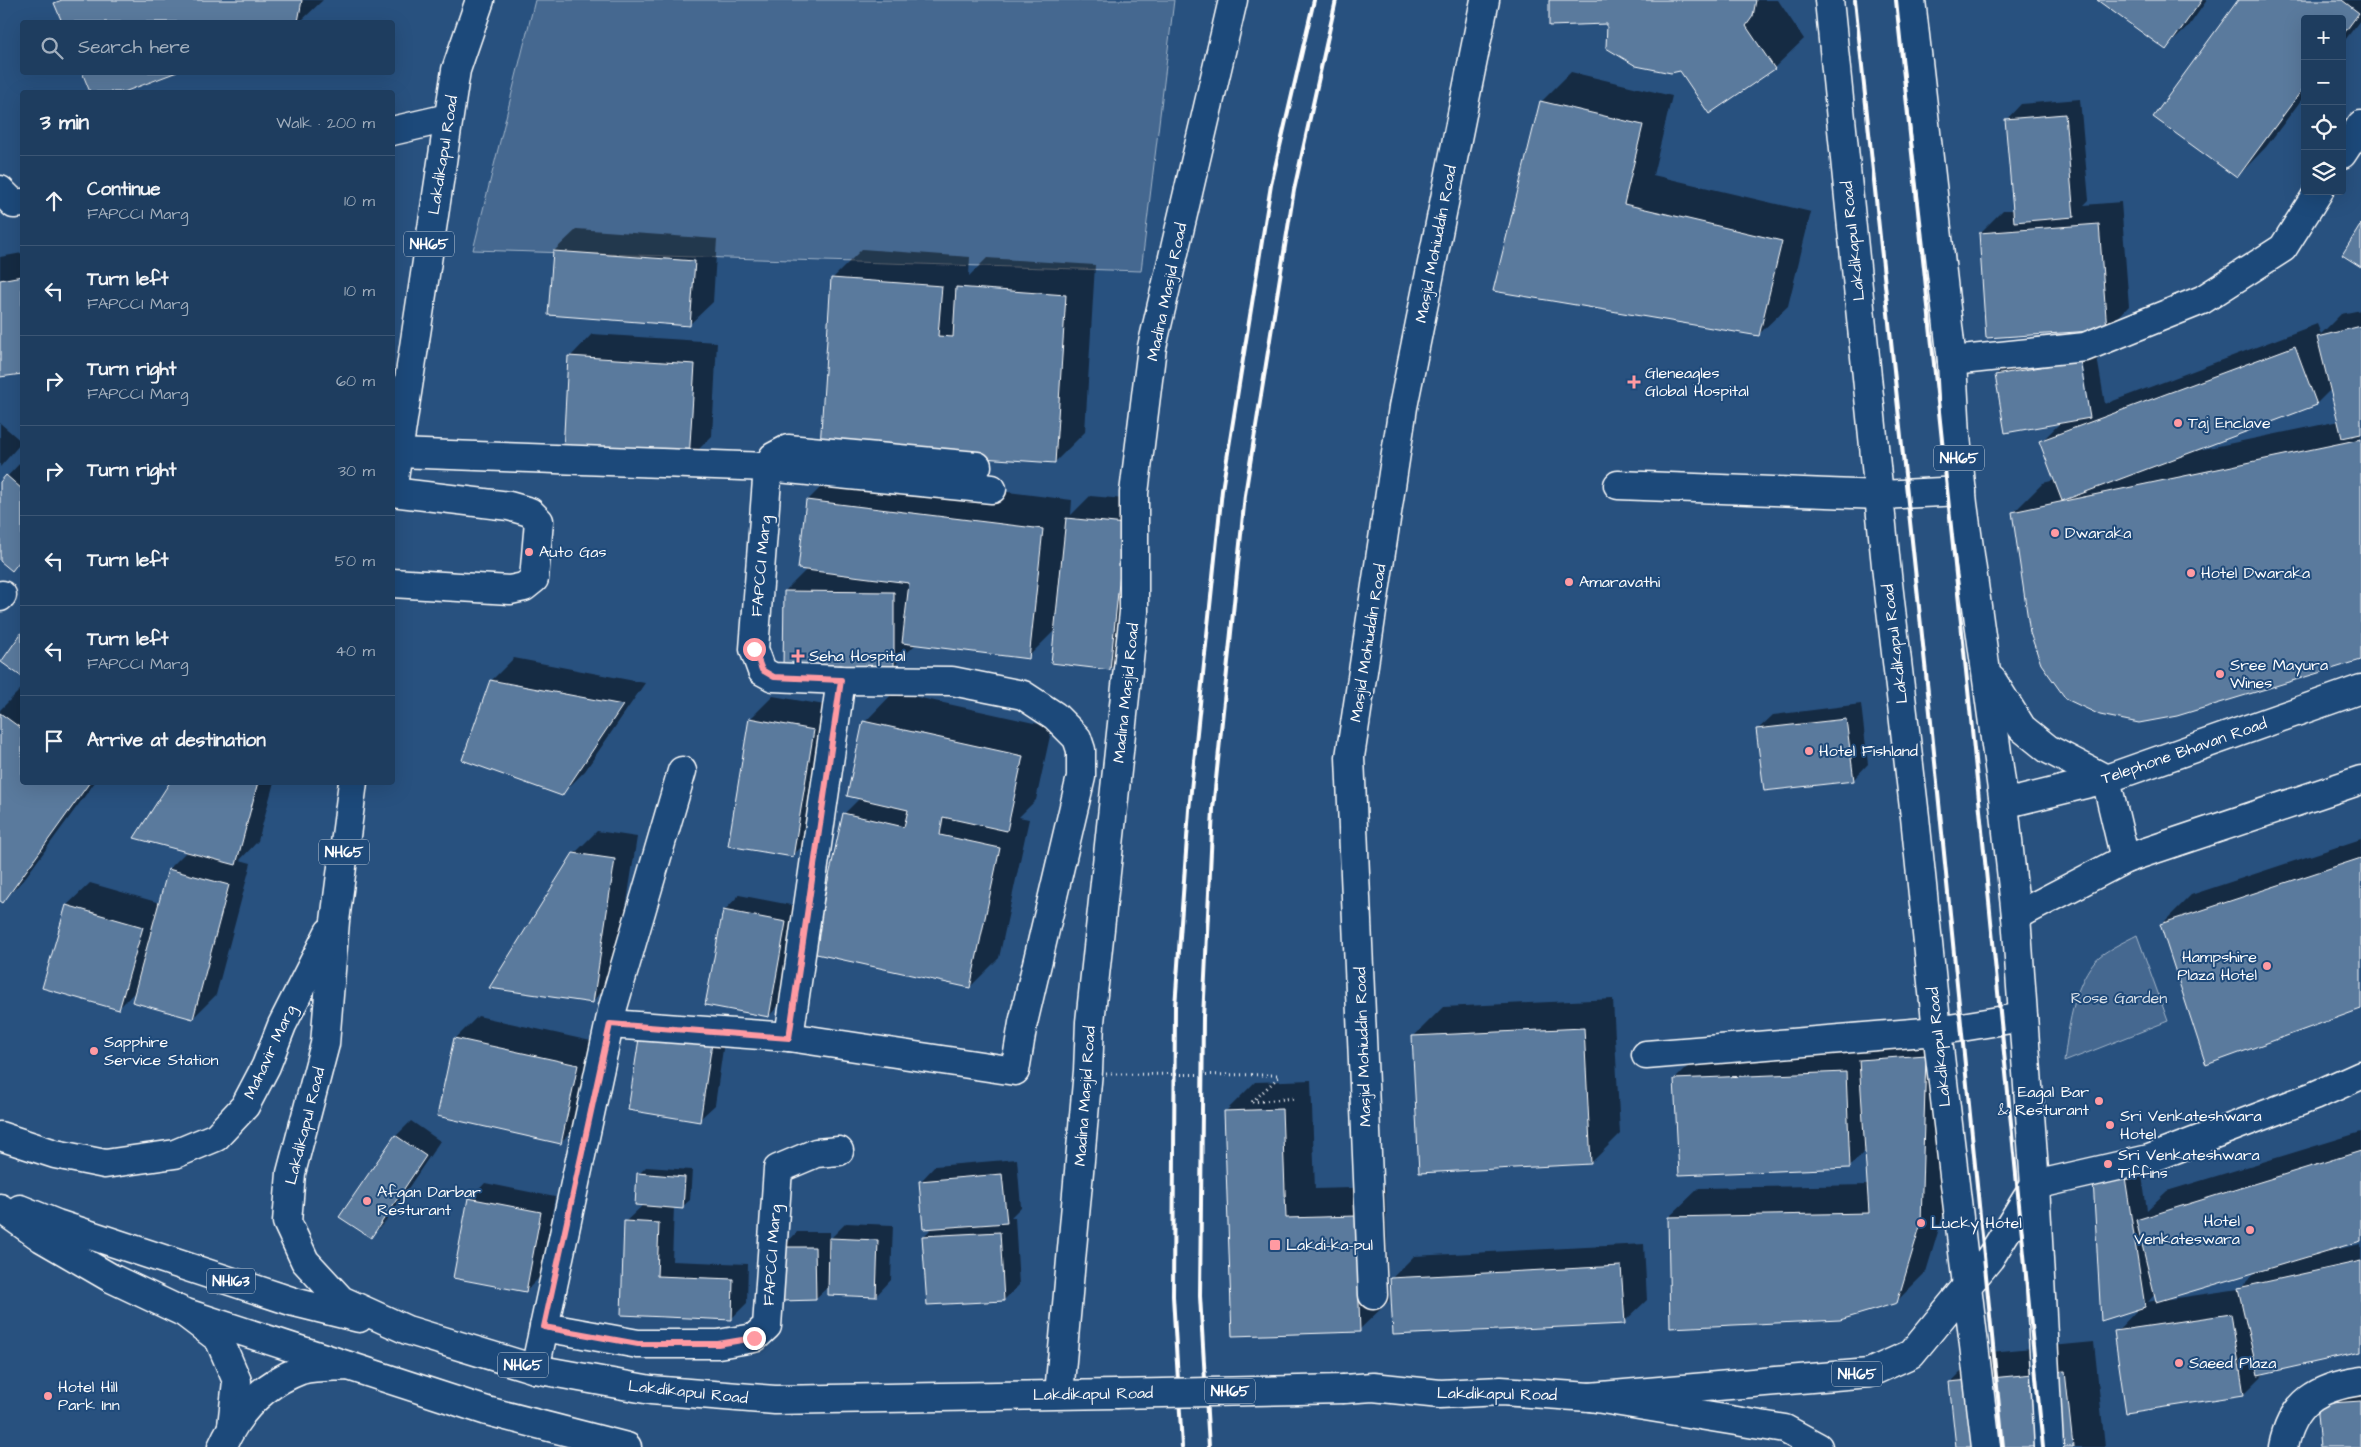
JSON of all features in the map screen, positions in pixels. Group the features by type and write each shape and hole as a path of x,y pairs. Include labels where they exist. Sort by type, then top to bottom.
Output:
{"main road":[{"name":"Lakdikapul Road","path":"395,472 456,70 480,0"},
{"name":"Madina Masjid Road","path":"1059,1394 1088,1071 1090,1022 1134,612 1134,493 1152,347 1233,0"},
{"name":"Masjid Mohiuddin Road","path":"1373,1295 1350,757 1403,407 1486,0"},
{"name":"Lakdikapul Road","path":"1829,0 1936,1030 1986,1447"},
{"name":"NH65","path":"1911,0 1952,361 1956,436 1962,491 2004,804 2016,916 2035,1185 2049,1447"},
{"path":"395,130 448,118"},
{"path":"2345,150 2361,125"},
{"path":"0,190 14,204 20,203"},
{"path":"1952,361 2085,347 2202,300 2283,248 2316,195"},
{"path":"768,467 773,457 788,449 976,466"},
{"path":"398,453 768,467 992,489"},
{"name":"FAPCCI Marg","path":"768,467 754,649 756,659 762,670 774,677 952,681 1023,695 1054,716 1077,738 1081,750 1081,777 1023,1023 1015,1071 789,1038"},
{"path":"1618,485 1880,495 1962,491"},
{"path":"395,492 509,506 530,512 539,520 534,579 524,587 510,590 395,583"},
{"path":"1986,670 2022,728 2048,749 2106,779 2125,859"},
{"path":"610,1024 789,1038 841,680"},
{"name":"Telephone Bhavan Road","path":"2004,804 2106,779 2361,689"},
{"path":"535,1368 610,1024 682,771"},
{"path":"2016,916 2125,859 2361,780"},
{"name":"Lakdikapul Road","path":"353,785 334,921 325,1044 291,1172 287,1222 305,1262 341,1300 407,1330 535,1368 651,1390 774,1400 1373,1387 1440,1394 1501,1392 1590,1397 1785,1429 1818,1447"},
{"name":"Mahavir Marg","path":"0,1136 55,1154 105,1164 176,1154 216,1137 245,1106 266,1066 282,1025 334,921"},
{"path":"1646,1055 1936,1030 2023,1017"},
{"path":"2035,1185 2149,1159 2314,1096 2361,1075"},
{"name":"FAPCCI Marg","path":"544,1327 638,1344 718,1344 754,1338 766,1326 778,1170 816,1153 839,1151"},
{"name":"Lakdikapul Road","path":"1590,1397 1869,1373 1911,1354 1990,1258 2035,1185"},
{"name":"NH163","path":"0,1201 57,1224 294,1302 407,1330"},
{"path":"0,1208 42,1238 111,1278 183,1312 487,1411 627,1447"},
{"path":"183,1312 219,1340 237,1381 227,1436"},
{"path":"227,1436 262,1391 302,1370 348,1366"},
{"path":"2283,1447 2287,1428 2308,1399 2334,1385 2361,1381"}],"path":[{"path":"1106,1074 1281,1075 1252,1102 1296,1098"}],"green space":[{"path":"535,0 1174,0 1141,271 473,250"},
{"name":"Rose Garden","path":"2137,935 2168,1021 2064,1062 2067,1037 2076,997 2087,972 2102,954"}],"building":[{"path":"62,0 302,0 298,20 61,20 54,3"},
{"path":"1549,0 1756,0 1753,16 1746,26 1775,69 1709,114 1680,71 1671,73 1636,66 1606,48 1607,24 1549,26"},
{"path":"2097,0 2202,0 2166,50"},
{"path":"2238,0 2342,0 2359,13 2346,31 2346,15 2301,15 2301,91 2237,178 2153,117"},
{"path":"83,75 169,75 129,90 89,90"},
{"path":"1540,101 1643,125 1624,204 1782,241 1759,336 1493,291"},
{"path":"2065,114 2074,217 2014,222 2005,119"},
{"path":"2099,224 2107,330 1986,338 1979,233"},
{"path":"2361,224 2361,267 2342,255"},
{"path":"553,251 695,261 690,326 548,315"},
{"path":"20,276 20,374 0,377 0,280"},
{"path":"831,278 942,286 938,336 953,337 956,287 1066,295 1055,463 820,447"},
{"path":"2361,326 2361,434 2342,438 2317,337"},
{"name":"Taj Enclave","path":"2295,346 2317,405 2062,501 2039,441"},
{"path":"568,356 695,364 689,460 563,452"},
{"path":"2080,360 2090,418 2005,433 1995,375"},
{"name":"Hotel Dwaraka","path":"2361,439 2361,660 2177,716 2139,723 2100,715 2066,699 2041,664 2030,633 2012,512"},
{"path":"6,475 20,487 20,561 12,571 0,561 0,482"},
{"path":"806,500 1043,529 1029,659 902,643 909,583 798,569"},
{"path":"1066,518 1125,524 1110,670 1051,663"},
{"path":"784,591 894,592 894,668 783,667"},
{"path":"20,635 20,676 1,662"},
{"path":"490,680 623,705 562,796 462,760"},
{"path":"0,713 20,728 20,785 88,785 3,903 0,901"},
{"path":"749,718 814,730 793,857 728,846"},
{"path":"1846,719 1854,781 1764,791 1756,729"},
{"path":"863,721 1023,756 1007,831 943,817 940,835 1000,848 970,988 812,953 843,813 904,827 908,810 847,796"},
{"path":"168,785 257,785 236,865 134,838"},
{"path":"573,853 615,859 593,1003 489,988"},
{"name":"Hampshire Plaza Hotel","path":"2361,858 2361,1009 2206,1065 2160,924"},
{"path":"168,869 229,885 193,1019 132,1002"},
{"path":"66,905 143,927 119,1010 42,988"},
{"path":"723,910 786,922 769,1017 705,1005"},
{"path":"1584,1028 1591,1164 1419,1173 1412,1036"},
{"path":"640,1032 712,1043 700,1122 628,1110"},
{"path":"454,1038 578,1065 561,1144 437,1116"},
{"path":"1926,1055 1921,1223 1897,1303 1840,1320 1670,1328 1668,1217 1869,1213 1859,1060"},
{"path":"1846,1072 1850,1168 1679,1175 1674,1079"},
{"path":"1282,1109 1286,1218 1356,1216 1360,1332 1232,1336 1224,1111"},
{"path":"395,1135 426,1156 371,1238 339,1217"},
{"name":"Hotel Venkateswara","path":"2361,1151 2361,1241 2156,1302 2136,1220"},
{"path":"637,1173 685,1177 683,1209 635,1205"},
{"path":"1002,1174 1007,1223 923,1229 919,1181"},
{"path":"2125,1177 2145,1307 2101,1321 2093,1179"},
{"path":"468,1198 541,1212 526,1292 453,1278"},
{"path":"624,1221 659,1223 657,1276 733,1279 732,1320 621,1315"},
{"path":"1000,1232 1004,1301 927,1305 922,1236"},
{"path":"829,1238 878,1240 876,1297 828,1295"},
{"path":"781,1247 815,1247 816,1300 782,1301"},
{"path":"2361,1261 2361,1352 2258,1375 2238,1288"},
{"path":"1621,1266 1625,1324 1393,1335 1390,1278"},
{"name":"Saeed Plaza","path":"2231,1314 2244,1395 2126,1413 2114,1331"},
{"path":"2065,1371 2073,1447 1956,1447 1949,1382"},
{"path":"2361,1401 2361,1447 2320,1447 2316,1404"}],"railway":[{"path":"1182,1447 1173,1296 1175,1007 1189,810 1222,490 1271,185 1314,0"},
{"path":"1209,1447 1200,1296 1203,1018 1213,809 1245,495 1294,190 1336,0"},
{"path":"1855,0 1929,702 2003,1447"},
{"path":"1896,0 1969,699 2043,1447"}],"place":[{"name":"Gleneagles Global Hospital","path":"1634,382"},
{"name":"Taj Enclave","path":"2178,423"},
{"name":"Dwaraka","path":"2055,533"},
{"name":"Auto Gas","path":"529,552"},
{"name":"Hotel Dwaraka","path":"2191,573"},
{"name":"Amaravathi","path":"1569,582"},
{"name":"Seha Hospital","path":"798,656"},
{"name":"Sree Mayura Wines","path":"2220,674"},
{"name":"Hotel Fishland","path":"1809,751"},
{"name":"Hampshire Plaza Hotel","path":"2267,966"},
{"name":"Sapphire Service Station","path":"94,1051"},
{"name":"Eagal Bar & Resturant","path":"2099,1101"},
{"name":"Sri Venkateshwara Hotel","path":"2110,1125"},
{"name":"Sri Venkateshwara Tiffins","path":"2108,1164"},
{"name":"Afgan Darbar Resturant","path":"367,1201"},
{"name":"Lucky Hotel","path":"1921,1223"},
{"name":"Hotel Venkateswara","path":"2250,1230"},
{"name":"Lakdi-ka-pul","path":"1275,1245"},
{"name":"Saeed Plaza","path":"2179,1363"},
{"name":"Hotel Hill Park Inn","path":"48,1396"}],"route":[{"path":"754,649 756,659 762,670 774,677 841,680 789,1038 610,1024 544,1327 638,1344 718,1344 754,1338"}]}
